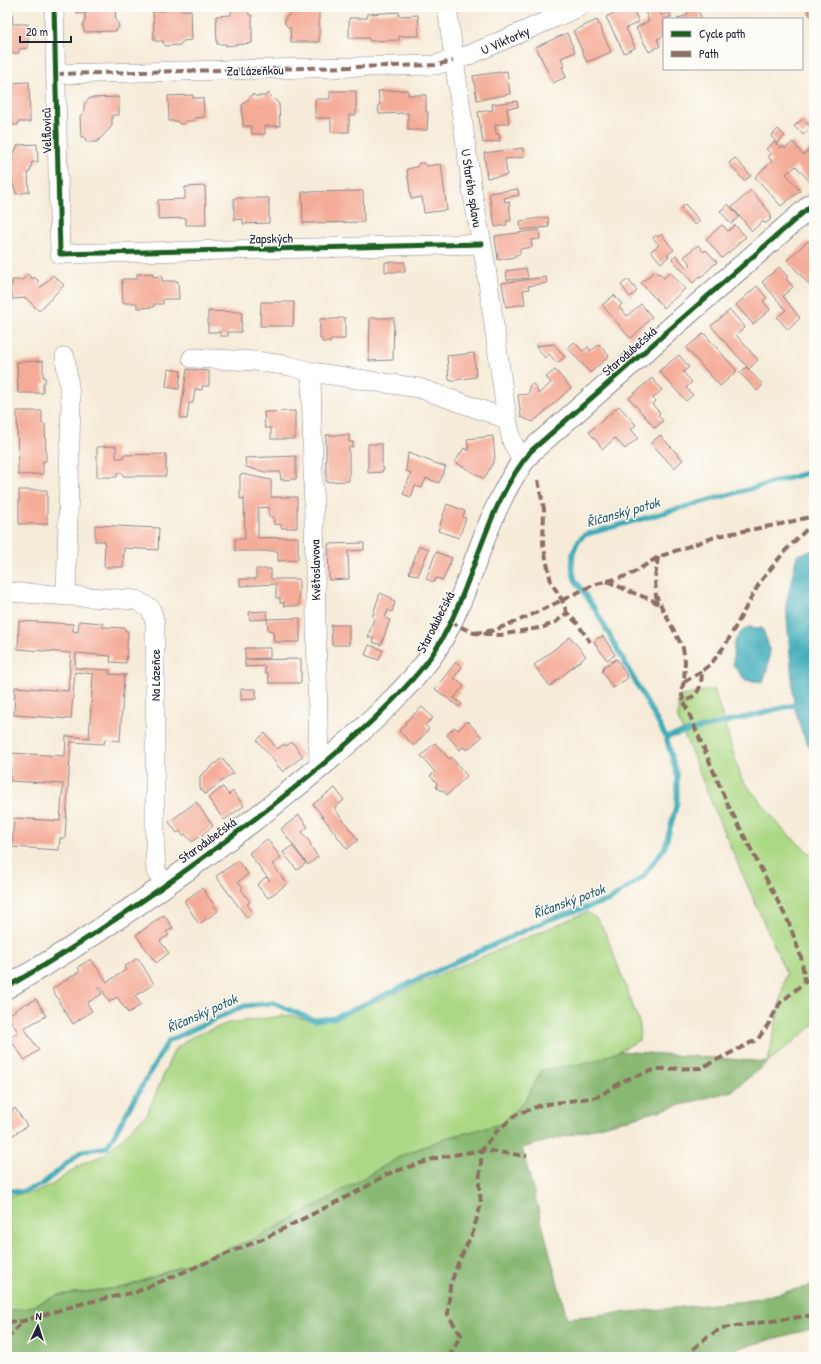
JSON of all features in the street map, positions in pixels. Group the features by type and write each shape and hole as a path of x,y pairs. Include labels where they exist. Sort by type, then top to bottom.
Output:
{"street":[{"name":"Velfloviců","path":"54,7 60,254"},
{"name":"U Starého splavu","path":"447,7 453,61 472,190 486,266 507,419 512,441 522,462"},
{"name":"U Viktorky","path":"453,61 493,46 579,7"},
{"name":"Za Lázeňkou","path":"56,74 435,65 453,61"},
{"name":"Starodubečská","path":"7,987 61,955 165,885 235,834 319,769 378,715 411,682 436,648 457,605 502,494 522,462 531,451 814,203"},
{"name":"Zapských","path":"60,254 482,244"},
{"path":"65,357 71,402 66,596"},
{"path":"192,358 256,360 290,366 310,372 419,388 507,419"},
{"name":"Květoslavova","path":"310,372 319,769"},
{"name":"Na Lázeňce","path":"7,592 136,600 151,609 155,623 154,852 156,871 165,885"}],"green space":[{"path":"714,689 741,778 784,831 814,857 814,1025 768,1062 786,973 716,814 678,719 678,697"},
{"path":"587,912 597,919 606,934 640,1025 639,1040 614,1054 582,1066 542,1070 524,1102 501,1124 446,1138 403,1155 305,1212 254,1239 126,1287 58,1295 28,1308 7,1311 7,1196 35,1192 50,1186 83,1163 104,1155 147,1114 174,1050 193,1036 229,1023 290,1015 315,1022 329,1019 348,1010 375,1002"},
{"path":"620,1051 768,1062 732,1091 522,1148 567,1318 746,1301 814,1285 814,1328 705,1357 7,1357 7,1311 28,1308 58,1295 126,1287 254,1239 305,1212 403,1155 446,1138 501,1124 524,1102 542,1070 589,1063"}],"water":[{"path":"814,550 814,756 801,730 794,705 786,604 797,555"},
{"path":"748,627 762,628 768,642 769,661 763,682 745,680 733,665 734,643 739,635"}],"building":[{"path":"77,7 94,7 94,9 115,8 116,21 119,27 116,31 85,32 83,24 85,21 85,13 77,13"},
{"path":"167,7 178,7 180,10 191,10 192,40 183,41 180,45 166,46 163,41 154,41 153,11 165,11"},
{"path":"290,7 319,7 319,42 291,42 290,27 289,28 285,24 285,19 288,15 290,15"},
{"path":"627,7 632,7 639,22 626,28 635,48 624,53 606,17"},
{"path":"643,7 669,7 660,11 662,16 669,12 671,17 663,18 663,36 657,39 660,46 649,52 636,28 649,21"},
{"path":"684,7 696,7 702,18 679,18 688,14"},
{"path":"807,7 814,7 814,15 810,16"},
{"path":"231,9 248,9 249,15 252,15 252,43 226,46 226,44 217,44 216,16 231,15"},
{"path":"7,11 12,11 13,24 28,24 28,48 19,49 19,53 7,53"},
{"path":"399,12 399,16 418,15 419,36 399,36 399,40 369,41 369,38 349,38 349,18 367,18 368,14"},
{"path":"597,20 611,52 587,62 573,31"},
{"path":"567,33 575,52 561,58 565,66 562,67 566,77 553,83 536,47"},
{"path":"507,71 510,94 477,100 473,76"},
{"path":"29,82 30,122 18,122 18,125 7,125 7,83"},
{"path":"408,90 408,95 426,95 426,112 428,112 427,130 408,130 408,113 379,114 378,105 380,105 378,91"},
{"path":"330,91 356,91 356,115 349,115 349,132 331,132 331,118 315,118 315,99 330,99"},
{"path":"268,93 279,104 280,126 265,126 265,134 252,134 251,126 243,126 242,105 253,94 255,96 266,96"},
{"path":"193,95 193,98 203,98 204,117 194,118 194,121 185,121 184,124 179,124 177,121 169,121 168,96"},
{"path":"119,97 119,115 112,115 112,126 97,142 86,142 85,137 81,137 80,116 84,112 84,104 90,98"},
{"path":"517,101 518,107 507,108 509,123 495,125 496,134 499,134 500,141 483,143 478,112 493,110 492,104"},
{"path":"803,119 811,128 803,135 794,126"},
{"path":"778,129 785,136 777,143 771,136"},
{"path":"774,142 781,148 783,146 785,149 793,142 803,155 814,145 814,178 810,182 796,166 786,174 800,191 781,206 755,177 772,161 768,157 771,154 766,149"},
{"path":"37,144 38,162 32,162 30,172 28,172 29,192 16,194 11,180 7,180 7,153 14,153 18,145"},
{"path":"523,148 524,157 505,159 507,175 487,178 484,153"},
{"path":"735,158 751,176 744,181 729,163"},
{"path":"419,163 423,163 427,166 441,164 447,210 424,213 422,197 411,199 407,169 417,167"},
{"path":"205,186 206,225 186,225 186,218 158,219 158,200 185,199 185,187"},
{"path":"518,189 519,195 504,198 505,202 509,201 511,221 506,221 507,225 495,227 489,193"},
{"path":"751,190 771,214 770,220 766,223 762,222 752,231 732,207"},
{"path":"363,191 364,222 303,223 302,192"},
{"path":"234,198 269,198 269,223 243,224 243,219 234,220"},
{"path":"685,204 700,221 695,225 680,209"},
{"path":"728,204 739,217 731,224 720,211"},
{"path":"548,217 549,227 521,230 520,221"},
{"path":"722,225 728,231 735,225 746,237 722,258 706,239"},
{"path":"539,230 540,239 531,240 532,247 520,249 520,254 515,255 515,257 498,260 495,236"},
{"path":"661,234 674,250 667,255 669,256 661,263 651,251 659,245 653,238 656,235 658,237"},
{"path":"808,241 814,247 814,290 787,260"},
{"path":"698,245 704,252 706,250 717,262 693,283 672,259 676,255 687,268 691,264 684,257"},
{"path":"385,262 405,262 405,272 385,272"},
{"path":"779,267 788,277 786,279 793,287 783,296 800,318 788,330 777,317 786,310 762,282"},
{"path":"526,268 528,278 507,280 506,271"},
{"path":"655,271 664,278 670,272 685,289 664,308 641,283"},
{"path":"153,273 153,277 162,276 162,281 178,281 179,299 163,299 163,304 154,304 154,307 137,308 137,303 123,303 122,279 137,279 137,274"},
{"path":"28,274 31,278 38,280 38,284 41,287 53,275 64,285 39,311 26,298 12,299 12,294 9,292 9,288 12,285 12,280 22,280"},
{"path":"546,277 547,283 528,286 529,289 523,290 525,304 506,307 502,283"},
{"path":"628,279 637,291 630,297 621,285"},
{"path":"757,286 767,298 763,301 770,310 753,324 736,305"},
{"path":"614,295 622,304 619,307 627,316 641,304 652,317 633,337 630,338 602,305"},
{"path":"261,302 294,302 293,326 260,326"},
{"path":"730,310 745,327 736,335 758,360 749,369 711,326"},
{"path":"208,311 242,312 241,332 228,332 228,336 220,336 220,332 208,332"},
{"path":"345,318 345,339 331,339 331,342 322,342 322,339 320,339 320,319"},
{"path":"370,318 394,318 393,360 369,361"},
{"path":"704,333 737,371 720,386 686,348"},
{"path":"574,342 583,351 588,347 591,351 599,344 609,356 590,373 568,348"},
{"path":"554,344 565,357 557,363 549,354 545,358 536,346"},
{"path":"474,353 476,377 455,381 449,380 447,356"},
{"path":"679,355 689,367 683,372 692,382 686,388 693,395 686,401 659,371"},
{"path":"43,361 43,377 45,377 45,383 43,383 43,393 18,393 17,362"},
{"path":"746,367 763,385 757,391 740,373"},
{"path":"168,369 181,371 179,389 166,387"},
{"path":"187,369 209,371 209,386 202,386 202,390 195,389 193,403 189,403 187,419 180,418"},
{"path":"555,370 571,388 533,422 521,417 518,395 529,394 529,386 532,384 536,386 538,394 551,383 546,377"},
{"path":"652,378 662,390 653,398 656,401 652,404 660,413 658,415 663,421 655,428 629,398"},
{"path":"619,406 636,425 631,429 638,438 625,449 615,438 603,449 589,432"},
{"path":"17,411 42,411 42,424 45,424 46,452 46,461 43,461 43,474 18,475"},
{"path":"295,411 295,439 271,439 271,428 265,428 264,412"},
{"path":"326,435 349,435 349,442 353,442 353,447 349,447 349,481 326,482"},
{"path":"660,435 683,460 674,468 651,443"},
{"path":"493,436 495,459 484,479 455,462 464,448 469,451 467,439"},
{"path":"368,444 382,444 382,467 384,470 382,470 382,472 368,473"},
{"path":"116,446 116,458 123,458 123,455 166,454 166,476 123,476 123,473 117,473 117,477 97,477 97,447"},
{"path":"408,453 446,467 439,483 426,478 422,488 415,486 411,497 403,494 411,473 406,471"},
{"path":"296,456 296,479 281,480 280,472 265,472 246,467 245,458"},
{"path":"242,474 271,480 271,497 297,497 297,528 281,528 281,524 274,525 274,517 269,517 269,507 258,508 258,538 298,537 298,560 278,561 278,551 235,551 235,539 245,539 244,498 240,499 240,475"},
{"path":"19,490 47,490 47,524 19,524"},
{"path":"447,504 465,511 463,517 466,518 459,538 438,531"},
{"path":"95,525 159,528 158,550 124,548 123,567 104,567 105,541 95,541"},
{"path":"364,543 364,550 348,551 349,579 329,580 328,544"},
{"path":"419,546 429,549 418,576 409,573"},
{"path":"436,552 452,558 443,580 436,578 434,582 426,579"},
{"path":"256,569 271,569 271,579 299,579 299,606 284,606 284,603 280,603 280,598 276,598 276,584 240,586 240,579 256,579"},
{"path":"380,593 392,598 391,601 395,602 392,612 388,610 385,618 390,620 381,645 373,642 374,639 368,637 374,618 372,617"},
{"path":"267,611 267,619 250,620 249,612"},
{"path":"300,618 300,642 274,642 273,631 268,630 267,619"},
{"path":"19,621 73,624 73,631 78,632 79,621 103,623 102,627 125,628 125,631 128,631 126,663 110,662 111,656 76,653 75,668 110,670 109,674 126,676 124,676 120,741 105,739 104,744 71,742 65,838 60,838 59,850 12,847 14,818 60,821 63,784 10,781 11,753 65,756 66,736 89,738 93,674 75,672 71,719 14,715 15,687 68,691 71,653 18,649"},
{"path":"331,625 349,625 349,645 332,645"},
{"path":"603,636 615,655 607,660 594,642 599,637 600,638"},
{"path":"570,637 586,656 550,686 534,665"},
{"path":"369,645 383,650 379,660 365,655"},
{"path":"245,648 270,648 270,658 245,659"},
{"path":"301,659 301,683 269,683 268,673 265,673 265,666 245,667 245,660"},
{"path":"617,659 628,678 613,688 602,671 604,669 603,667"},
{"path":"456,662 462,667 454,678 464,686 454,698 462,704 459,707 435,689"},
{"path":"241,689 256,689 256,699 241,700"},
{"path":"422,707 433,718 425,725 429,729 414,746 399,731 406,723 405,722"},
{"path":"467,721 482,737 467,750 463,747 460,750 447,735 455,727 458,730"},
{"path":"265,733 277,749 284,744 286,746 292,742 303,756 283,772 257,740"},
{"path":"435,743 449,759 451,757 467,776 447,795 443,790 439,790 436,787 437,783 430,776 435,772 421,756"},
{"path":"222,758 233,773 205,794 200,788 200,776"},
{"path":"223,787 229,795 233,791 244,806 224,820 208,798"},
{"path":"335,788 344,800 334,808 358,840 347,849 313,804"},
{"path":"196,802 213,826 202,835 203,836 200,836 192,842 185,834 183,836 180,831 177,833 169,822"},
{"path":"299,815 308,827 302,832 318,857 308,865 281,829"},
{"path":"267,839 281,858 272,864 287,884 268,898 257,885 266,877 270,881 249,853"},
{"path":"292,846 306,863 297,870 283,852"},
{"path":"238,861 248,874 238,882 243,887 241,889 250,902 247,904 253,913 247,918 216,876"},
{"path":"202,888 218,911 199,924 184,901"},
{"path":"164,915 173,928 166,932 169,935 160,941 169,953 156,963 136,935"},
{"path":"138,958 154,984 135,996 141,1005 128,1013 117,997 109,1002 100,986 98,987 102,994 87,1003 92,1011 73,1024 52,989 80,971 78,967 91,959 107,982 126,970 124,967"},
{"path":"36,999 46,1016 24,1028 39,1050 25,1060 9,1038 18,1032 7,1016 26,1003 27,1004"},
{"path":"15,1108 27,1126 7,1139 7,1114"}],"waterway":[{"name":"Říčanský potok","path":"7,1190 20,1192 41,1185 82,1151 107,1147 168,1041 244,1006 273,1003 314,1020 334,1018 548,920 610,900 643,877 665,847 677,803 677,775 666,737 595,609 575,580 572,567 573,553 577,543 584,535 814,471"},
{"path":"666,737 794,705"}],"marked path":[{"path":"56,74 435,65 453,61"},
{"path":"538,480 544,509 543,544 551,582 562,600 567,613"},
{"path":"474,633 495,630 527,617 593,585 630,575 658,557 718,536 814,516"},
{"path":"449,1357 461,1335 448,1315 450,1286 458,1263 473,1232 481,1204 479,1184 482,1150 497,1131 516,1115 541,1105 597,1097 625,1080 656,1069 701,1068 758,1039 780,1003 805,982 801,957 789,923 727,803 684,702 699,690 702,671 711,664 726,644 760,582 785,551 814,522"},
{"path":"658,557 655,578 656,596 683,648 685,661 684,682 681,691 684,702"},
{"path":"607,581 652,600 660,605"},
{"path":"450,622 474,633 500,635 544,627 556,622 567,613 577,623 590,642"},
{"path":"684,682 702,671"},
{"path":"805,982 814,979"},
{"path":"7,1322 23,1321 84,1303 136,1292 267,1237 364,1188 387,1174 436,1158 482,1150 527,1156"},
{"path":"684,1357 707,1337 722,1328 814,1315"},
{"path":"7,1339 23,1321"}],"cycle path":[{"path":"54,7 60,254 482,244"},
{"path":"7,987 112,922 213,851 307,778 378,715 415,677 436,649 461,600 501,498 531,451 814,203"}]}
